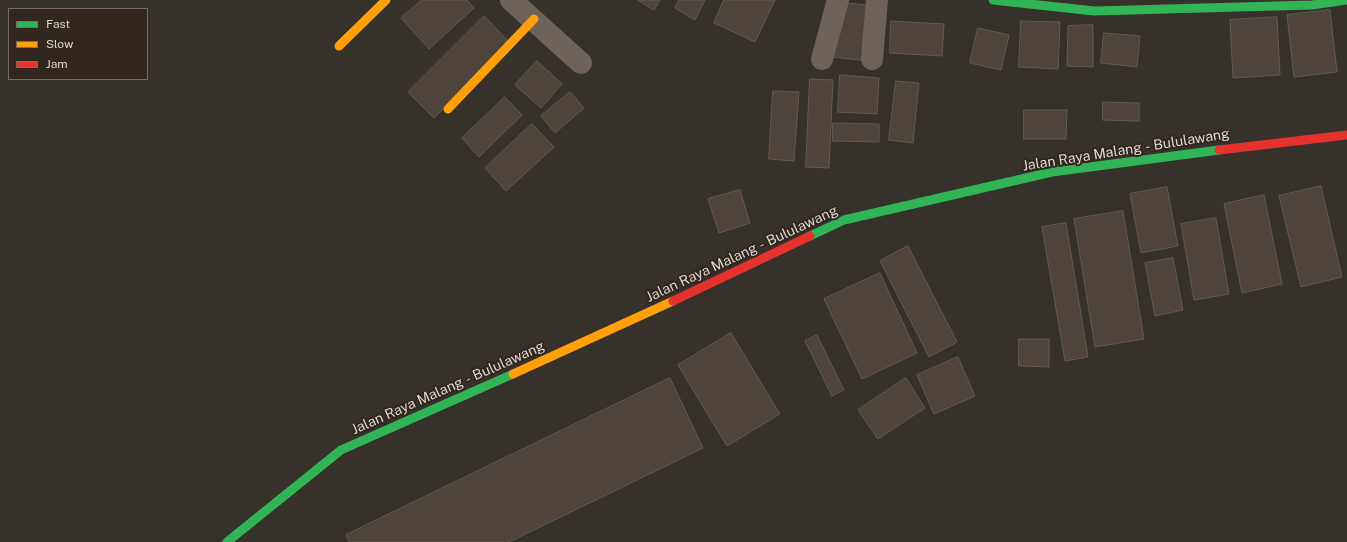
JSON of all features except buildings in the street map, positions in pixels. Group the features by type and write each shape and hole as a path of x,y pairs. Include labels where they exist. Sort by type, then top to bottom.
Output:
{"main road":[{"path":"339,46 386,0"},
{"path":"993,0 1094,11 1312,4 1344,0"},
{"path":"448,109 534,20"},
{"name":"Jalan Raya Malang - Bululawang","path":"227,542 341,450 609,332 844,220 1052,172 1270,143 1347,135"}],"street":[{"path":"511,0 581,63"},
{"path":"822,59 838,0"},
{"path":"872,59 877,0"}],"traffic: fast":[{"path":"993,0 1094,11 1312,5 1347,0"},
{"path":"810,236 844,220 1052,172 1219,150"},
{"path":"227,542 341,450 513,374"}],"traffic: slow":[{"path":"339,46 386,0"},
{"path":"448,109 534,19"},
{"path":"513,374 673,301"}],"traffic: jam":[{"path":"1219,150 1347,135"},
{"path":"673,301 810,236"}]}
